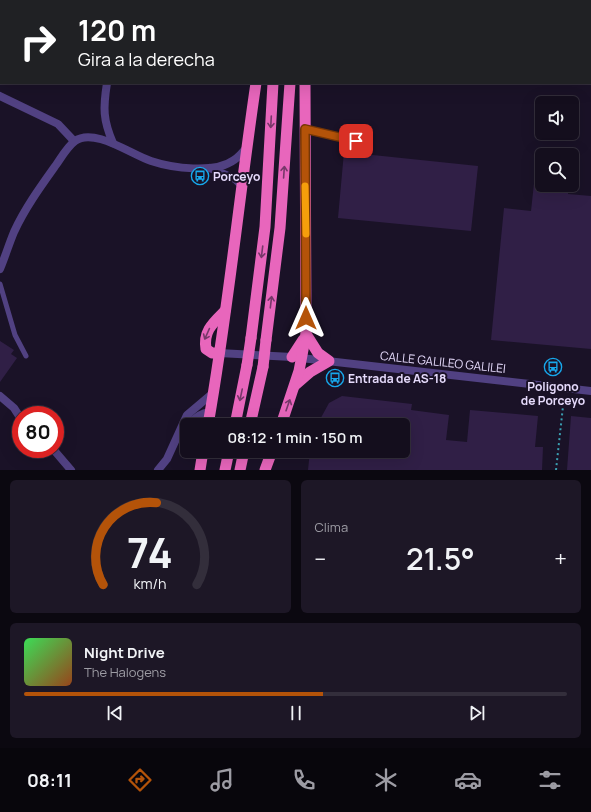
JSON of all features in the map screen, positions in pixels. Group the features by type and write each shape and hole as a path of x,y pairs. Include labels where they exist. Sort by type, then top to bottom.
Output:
{"highway":[{"path":"209,418 238,226 245,204 243,170 256,84"},
{"path":"236,418 247,365 264,227 273,84"},
{"path":"252,418 263,367 280,228 290,84"},
{"path":"283,418 295,385 297,358 306,334 305,84"},
{"path":"219,353 212,353 206,349 204,338 213,324 225,311"},
{"path":"295,385 310,372 329,361 318,353 306,334"},
{"path":"200,470 202,458"},
{"path":"225,470 228,458"},
{"path":"240,470 243,458"},
{"path":"265,470 269,458"}],"street":[{"path":"107,84 104,103 105,125 113,143"},
{"path":"0,96 58,124 74,142"},
{"path":"0,269 15,231 25,212 47,178 74,142 81,138 92,138 113,143 151,161 174,167 209,168 234,161 247,147"},
{"path":"234,161 240,165 243,170"},
{"path":"209,168 235,179 244,188"},
{"name":"CALLE GALILEO GALILEI","path":"219,353 329,361 591,391"},
{"path":"177,440 183,420 213,393"},
{"path":"0,396 12,406"},
{"path":"197,418 203,413 210,412"},
{"path":"158,469 180,436"},
{"path":"61,458 71,470"}],"lane":[{"path":"305,129 356,141"},
{"path":"0,284 15,335 26,356"}],"path":[{"path":"556,470 564,397"}],"building":[{"path":"344,152 478,166 471,231 338,218"},
{"path":"535,174 535,192 568,192 568,194 591,196 591,349 491,340 504,208 531,211"},
{"path":"0,341 14,350 11,354 17,358 0,382"},
{"path":"342,396 412,404 411,410 449,415 446,440 467,442 470,410 538,416 535,447 543,447 542,470 308,470 309,458 410,458 410,418 321,418 329,403"},
{"path":"571,416 591,418 591,470 567,470"}],"slow traffic":[{"path":"305,186 306,234"}],"place":[{"name":"Porceyo","path":"200,176"},
{"name":"Poligono de Porceyo","path":"553,367"},
{"name":"Entrada de AS-18","path":"335,378"}],"route":[{"path":"306,318 305,129 356,141"}]}
